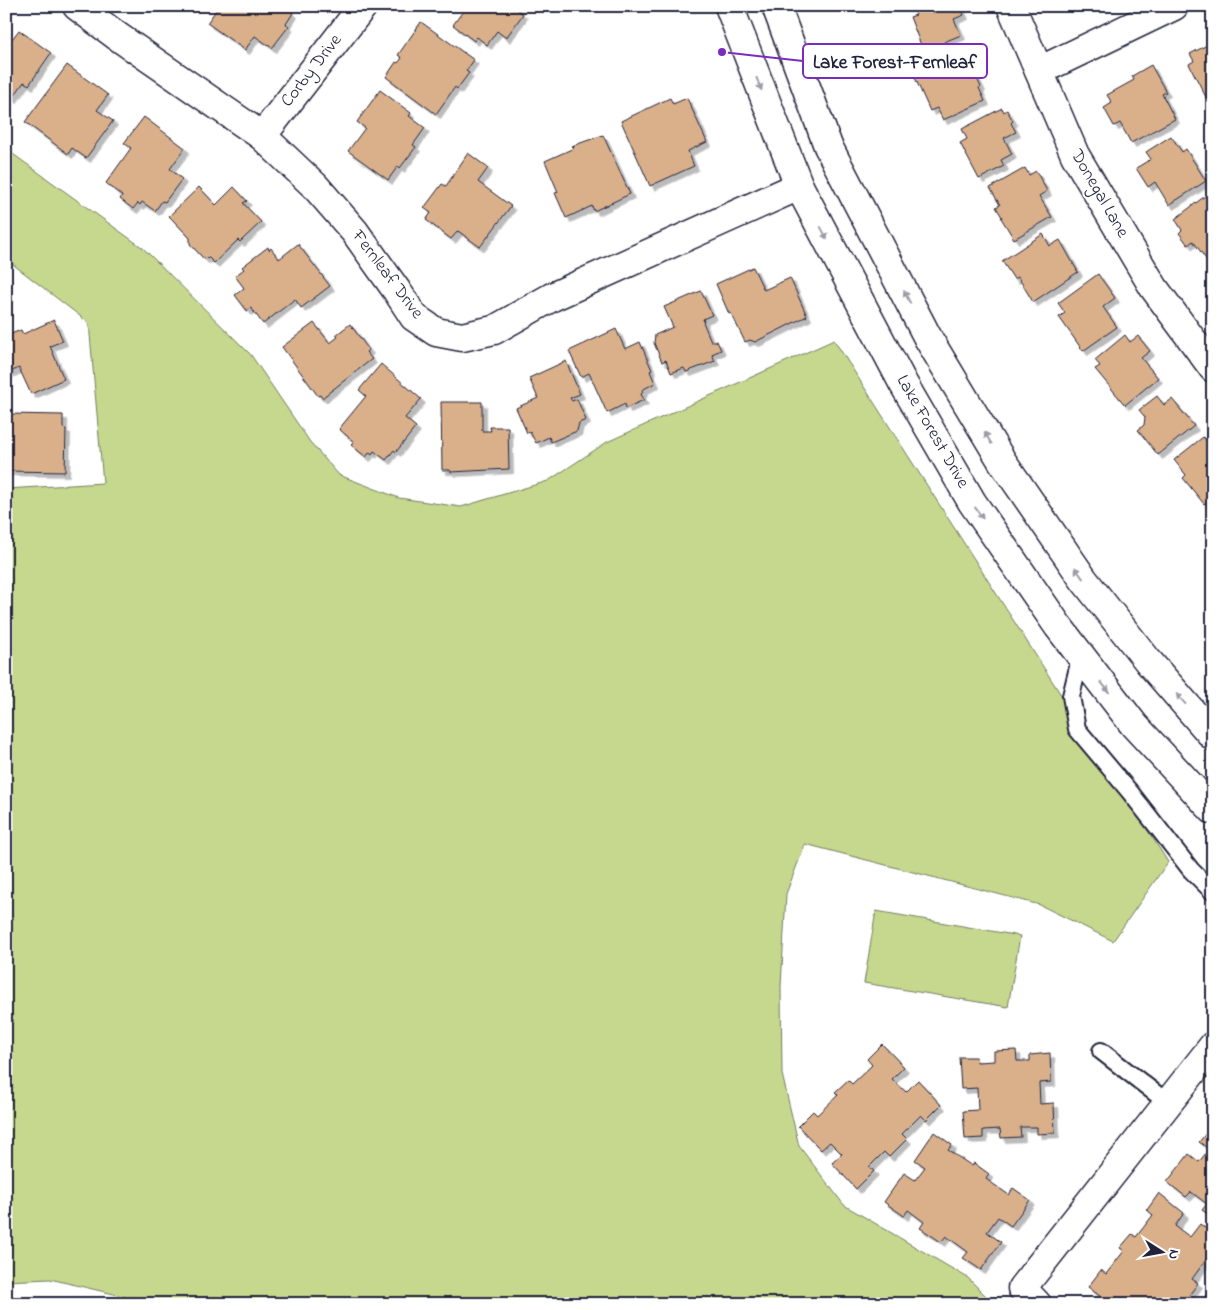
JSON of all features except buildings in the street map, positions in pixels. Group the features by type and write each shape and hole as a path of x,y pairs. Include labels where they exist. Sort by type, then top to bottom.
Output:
{"street":[{"name":"Fernleaf Drive","path":"77,6 117,36 262,136 315,186 355,232 414,317 436,332 462,337 494,330 552,297 799,186"},
{"name":"Corby Drive","path":"262,136 363,6"},
{"name":"Lake Forest Drive","path":"729,6 799,186 903,383 972,502 1058,626 1134,725 1213,810"},
{"path":"776,6 828,146 933,346 1002,461 1084,580 1148,660 1213,736"},
{"name":"Donegal Lane","path":"1010,6 1075,154 1154,288 1213,368"},
{"path":"1039,71 1174,6"},
{"path":"1037,1304 1022,1288 1213,1046"}],"lane":[{"path":"1081,655 1070,696 1077,729 1130,792 1191,870 1213,892"},
{"path":"1100,1051 1168,1103"}],"green space":[{"path":"6,149 143,248 251,355 310,442 339,475 399,498 461,507 548,481 607,442 834,340 1168,862 1113,941 1040,905 805,844 786,894 781,987 782,1074 799,1146 844,1205 968,1278 994,1304 156,1304 50,1279 6,1281 6,489 103,483 89,323 6,259"},
{"path":"876,911 1020,936 1008,1007 864,983"}],"place":[{"name":"Lake Forest-Fernleaf","path":"722,52"}]}
